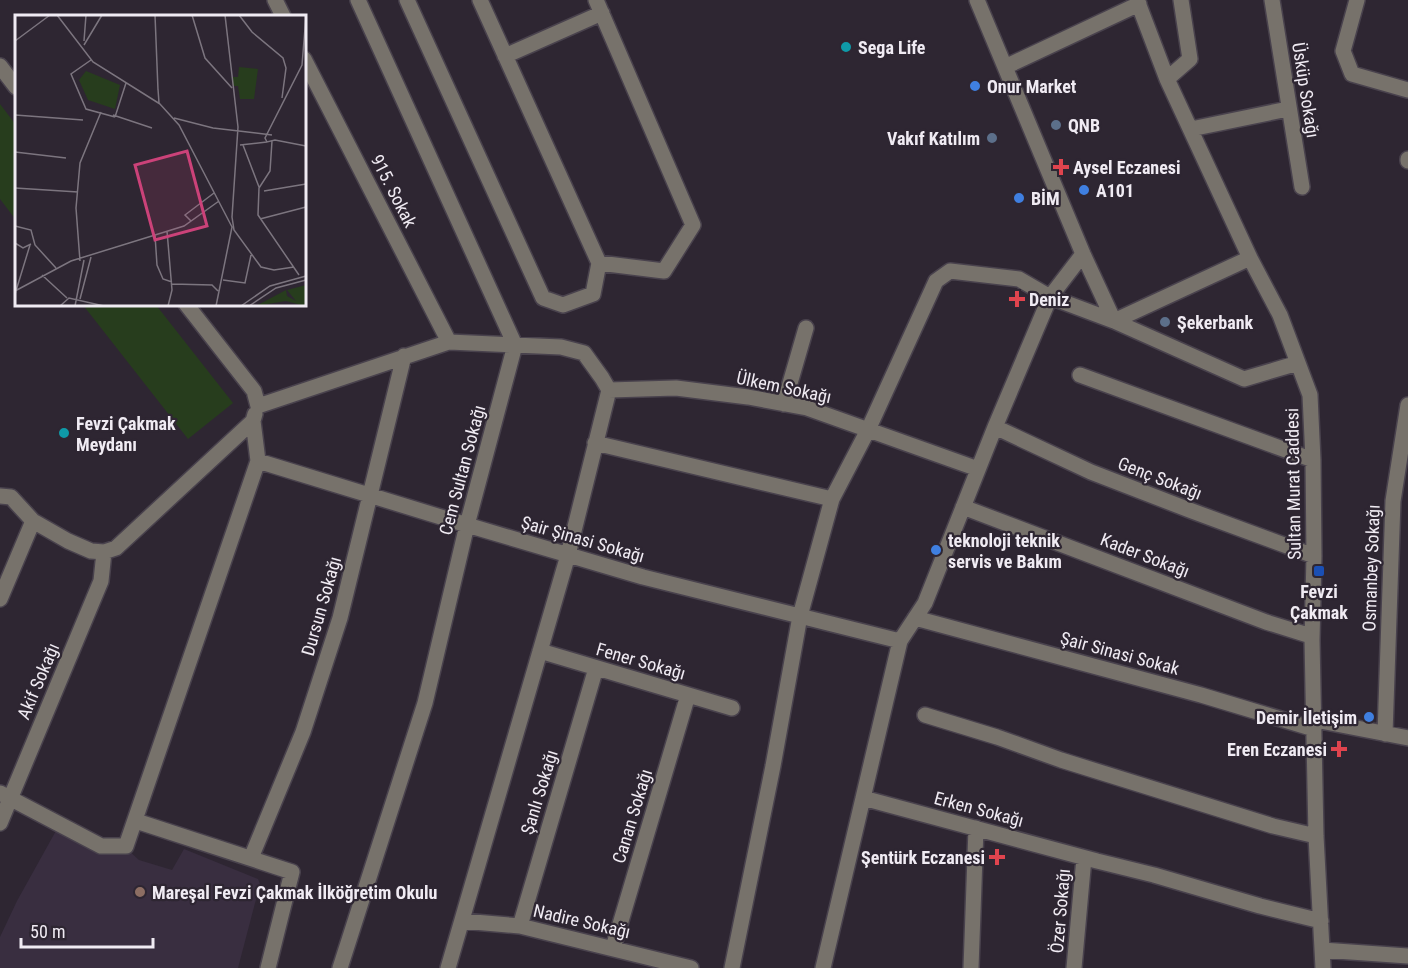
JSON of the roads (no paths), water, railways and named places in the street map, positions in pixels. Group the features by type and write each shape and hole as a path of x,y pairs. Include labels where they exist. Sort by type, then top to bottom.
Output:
{"street":[{"path":"275,0 282,15"},
{"path":"358,0 515,345"},
{"path":"407,0 543,297 563,305 593,294 599,263 480,0"},
{"path":"977,0 1083,254 1114,321"},
{"path":"1167,79 1190,59 1181,0"},
{"name":"Üsküp Sokağı","path":"1272,0 1302,187"},
{"path":"1357,0 1343,51 1352,74 1408,90"},
{"path":"1005,67 1138,2"},
{"name":"Sultan Murat Caddesi","path":"1138,2 1167,79 1250,258 1280,315 1310,394 1313,460 1312,640 1316,836 1323,968"},
{"path":"505,56 599,7 693,225 664,271 599,263"},
{"name":"915. Sokak","path":"306,63 449,342"},
{"path":"0,66 15,86"},
{"path":"1191,129 1288,109"},
{"path":"823,968 900,641 925,603 1050,297 1083,254"},
{"path":"1114,321 1250,258"},
{"path":"732,968 773,766 800,616 832,499 868,430 936,281 950,271 1019,279 1050,297 1114,321 1244,379 1298,363"},
{"path":"1,496 14,499 33,521 68,541 91,551 104,552 116,548 252,421 258,406 254,391 188,306"},
{"path":"783,404 806,328"},
{"path":"258,406 449,342 561,347 584,353 609,390 568,555 448,968"},
{"name":"Cem Sultan Sokağı","path":"340,968 426,702 467,525 515,345"},
{"name":"Dursun Sokağı","path":"251,858 303,732 340,618 404,356"},
{"path":"1080,375 1313,460"},
{"name":"Ülkem Sokağı","path":"609,390 676,388 748,397 807,408 978,469"},
{"name":"Osmanbey Sokağı","path":"1385,734 1393,501 1408,405"},
{"path":"5,796 101,846 126,846 258,461 252,421"},
{"name":"Genç Sokağı","path":"995,427 1091,472 1314,556"},
{"path":"596,443 832,499"},
{"name":"Şair Şinasi Sokağı","path":"258,461 643,577 900,641"},
{"name":"Kader Sokağı","path":"963,507 1266,622 1311,636 1312,640"},
{"path":"0,599 33,521"},
{"name":"Akif Sokağı","path":"0,823 5,796 101,581 104,552"},
{"name":"Şair Sinasi Sokak","path":"915,618 1315,724 1408,738"},
{"name":"Fener Sokağı","path":"540,651 732,708"},
{"name":"Şanlı Sokağı","path":"520,926 596,668"},
{"name":"Canan Sokağı","path":"613,948 688,695"},
{"path":"925,715 1273,826 1316,836"},
{"name":"Erken Sokağı","path":"863,798 1084,858 1154,874 1260,906 1321,921"},
{"path":"136,821 292,872 268,968"},
{"path":"971,968 976,828"},
{"name":"Özer Sokağı","path":"1074,968 1084,858"},
{"name":"Nadire Sokağı","path":"462,921 520,926 691,968"},
{"path":"1322,950 1408,956"}],"place":[{"name":"Sega Life","path":"846,47"},
{"name":"Onur Market","path":"975,86"},
{"name":"QNB","path":"1056,125"},
{"name":"Vakıf Katılım","path":"992,138"},
{"name":"Aysel Eczanesi","path":"1061,167"},
{"name":"A101","path":"1084,190"},
{"name":"BİM","path":"1019,198"},
{"name":"Deniz","path":"1017,299"},
{"name":"Şekerbank","path":"1165,322"},
{"name":"Fevzi Çakmak Meydanı","path":"64,433"},
{"name":"teknoloji teknik servis ve Bakım","path":"936,550"},
{"name":"Fevzi Çakmak","path":"1319,571"},
{"name":"Demir İletişim","path":"1369,717"},
{"name":"Eren Eczanesi","path":"1339,749"},
{"name":"Şentürk Eczanesi","path":"997,857"},
{"name":"Mareşal Fevzi Çakmak İlköğretim Okulu","path":"140,892"}]}
